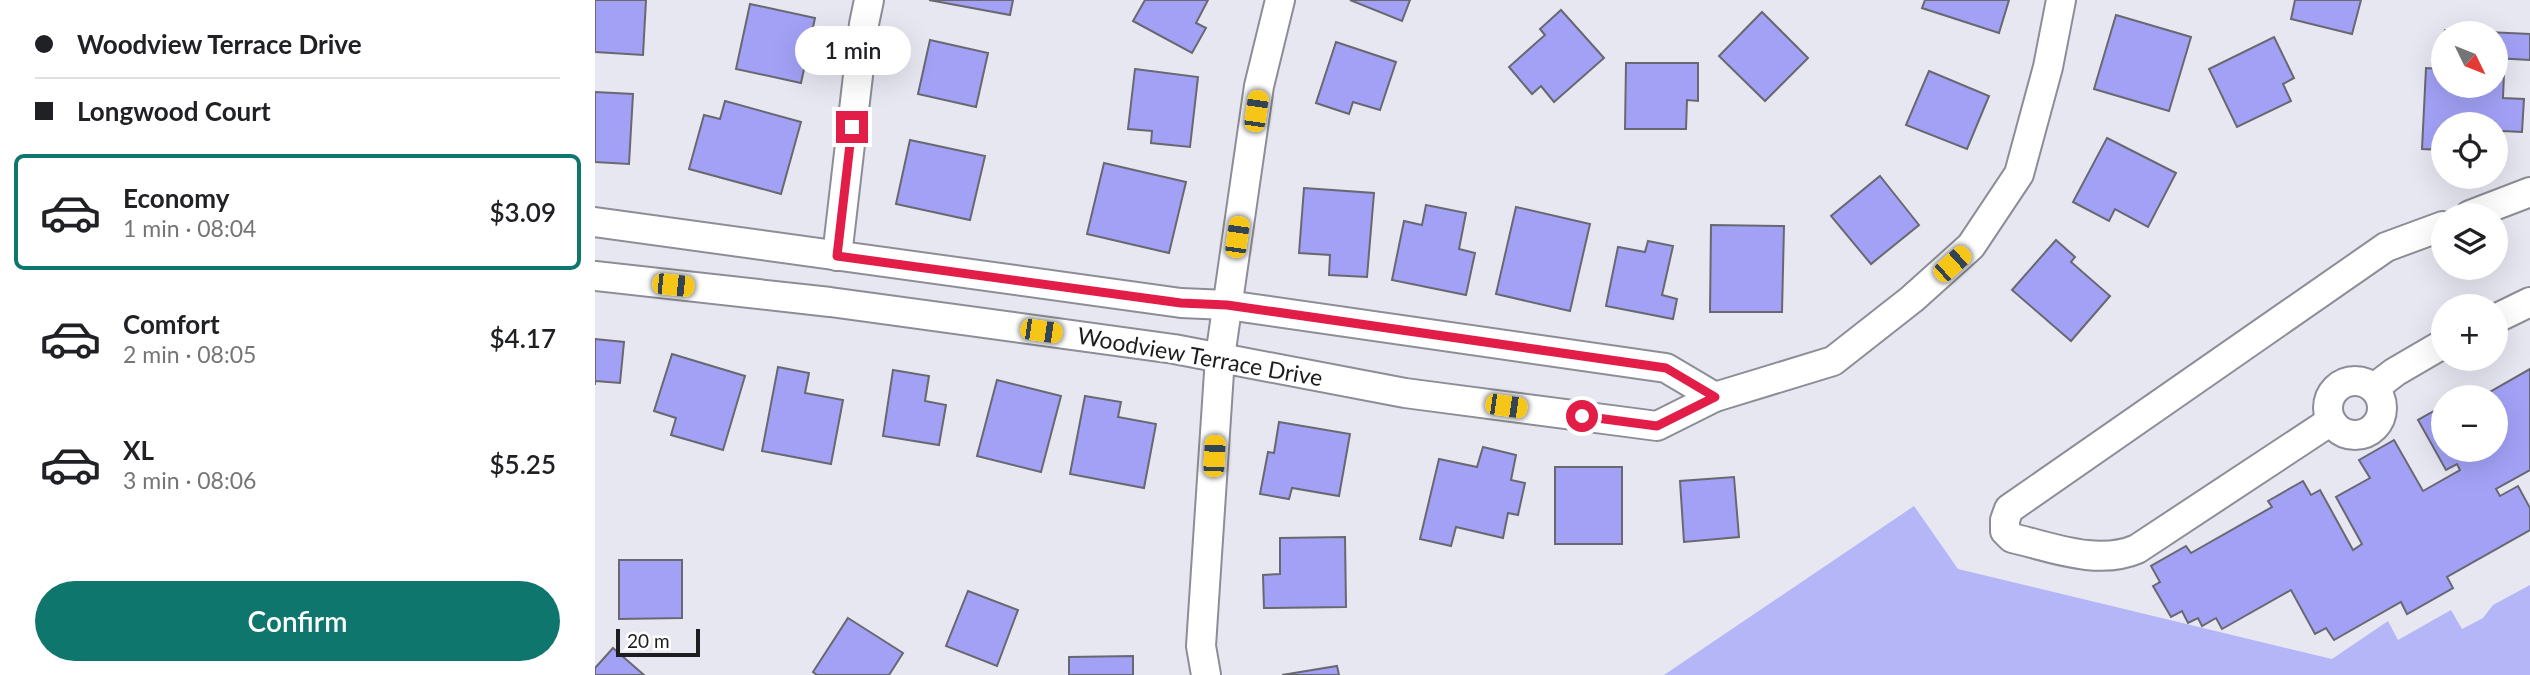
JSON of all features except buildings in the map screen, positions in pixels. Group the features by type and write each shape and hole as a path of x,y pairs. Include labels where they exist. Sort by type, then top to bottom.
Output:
{"street":[{"path":"837,256 869,0"},
{"path":"1206,675 1201,646 1220,357 1259,86 1280,0"},
{"name":"Woodview Terrace Drive","path":"595,276 843,304 1174,349 1405,393 1657,426 1715,397 1833,361 1912,299 1971,246 2019,174 2048,67 2061,0"},
{"path":"2501,203 2530,192"},
{"name":"Woodview Terrace Drive","path":"595,222 1181,303 1227,305 1666,368 1715,397"},
{"path":"2331,421 2126,554 2093,557 2012,538 2005,531 2009,509 2136,419 2386,247 2431,230"},
{"path":"2508,313 2530,302"},
{"path":"2374,388 2431,351"},
{"path":"2359,381 2374,388 2382,404 2381,414 2372,429 2354,435 2337,428 2331,421 2328,404 2335,389 2342,384 2359,381"}],"shaded area":[{"path":"1914,506 1958,569 2332,659 2388,621 2398,640 2451,610 2462,629 2483,618 2493,605 2530,585 2530,675 1664,675"}],"route":[{"path":"852,127 837,256 1181,303 1227,305 1666,368 1715,397 1657,426 1582,416"}]}
